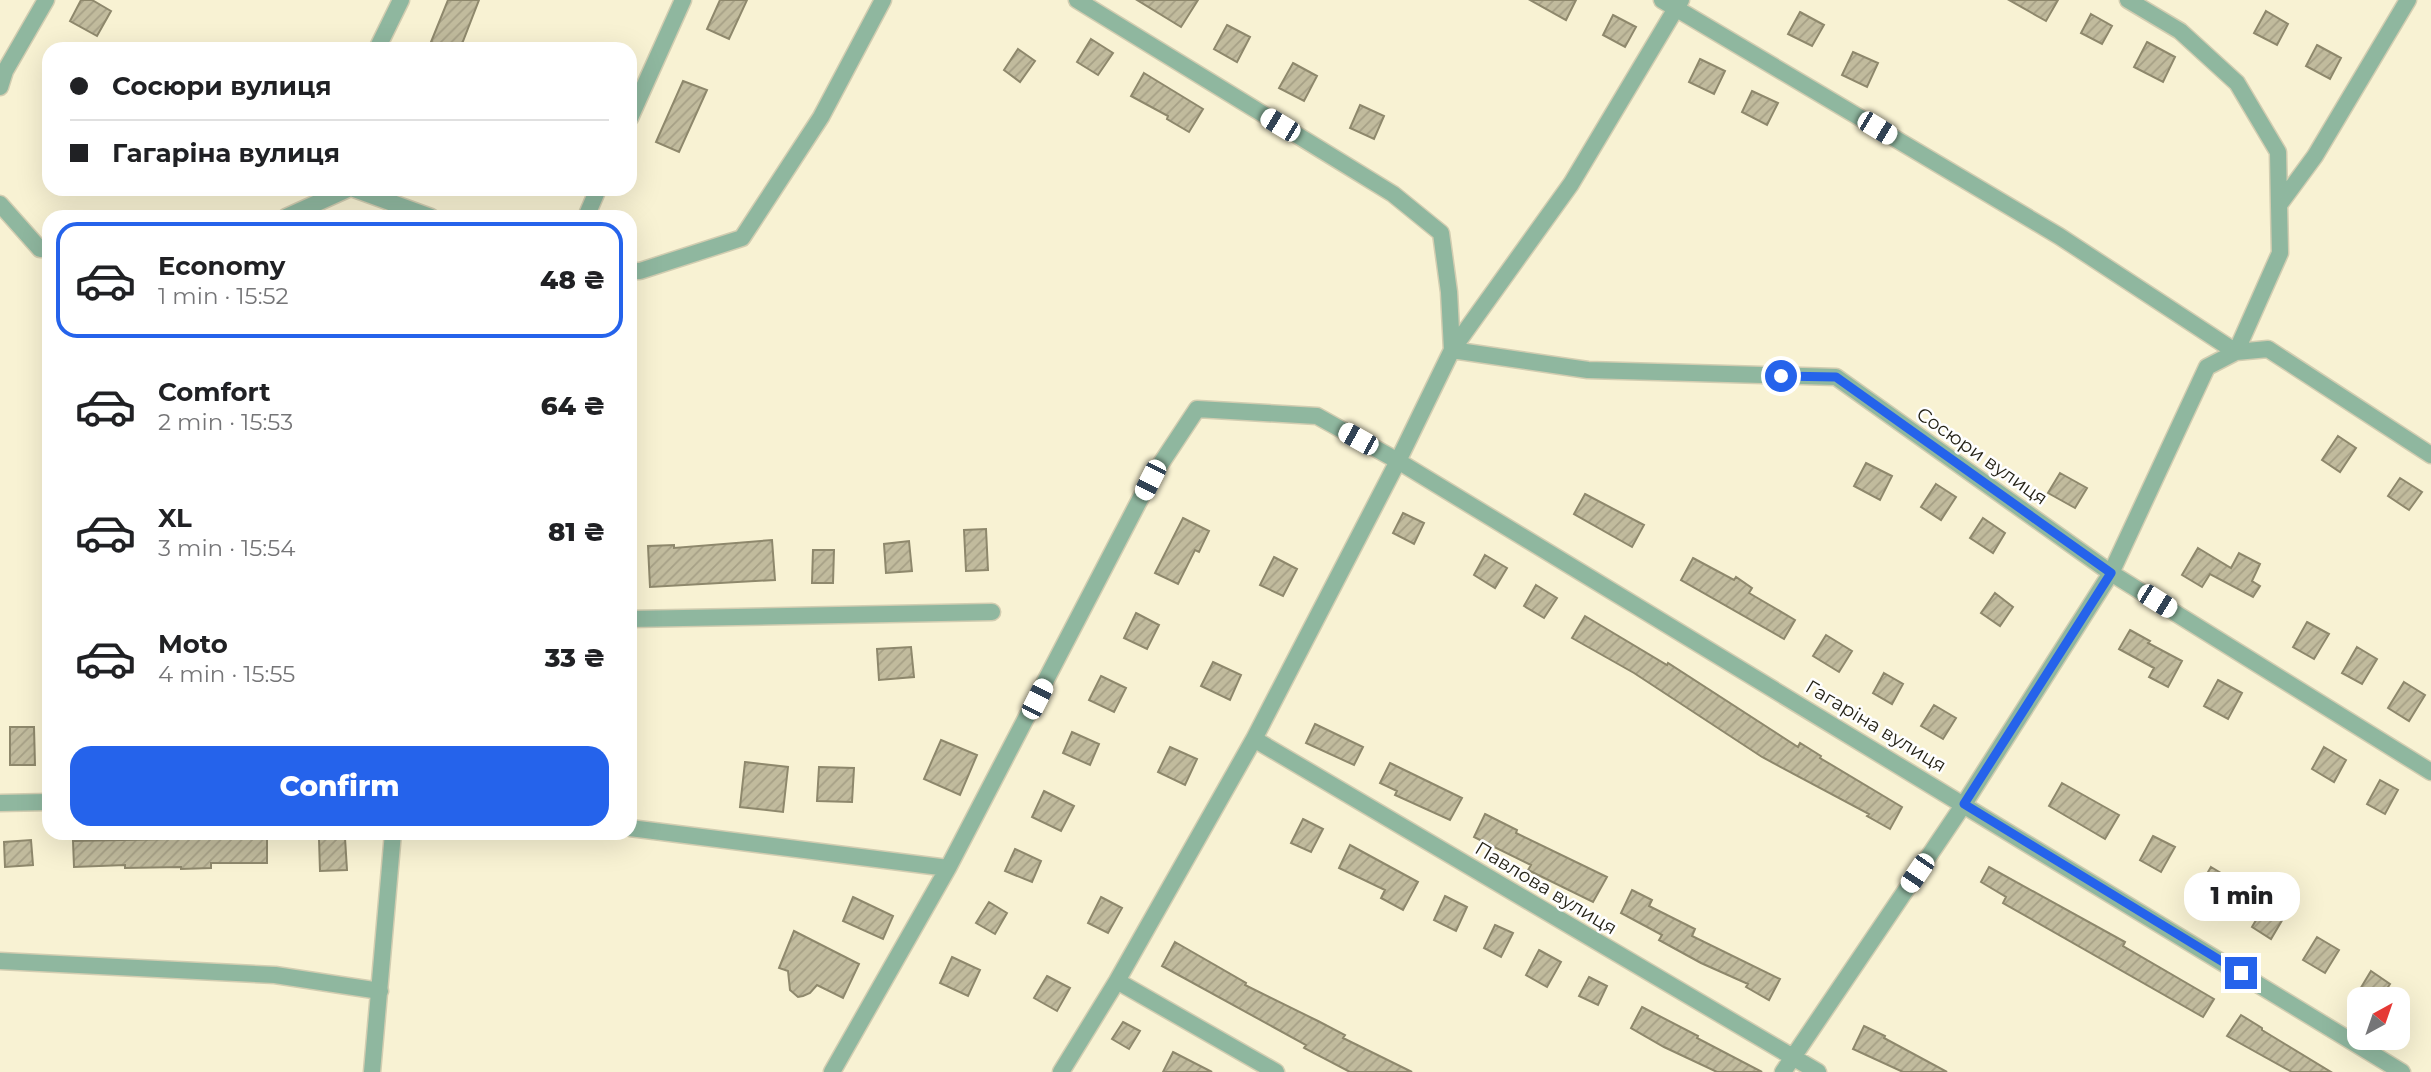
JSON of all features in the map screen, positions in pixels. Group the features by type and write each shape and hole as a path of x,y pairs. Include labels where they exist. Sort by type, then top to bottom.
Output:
{"street":[{"path":"0,87 5,71 47,0"},
{"path":"380,42 401,0"},
{"path":"637,102 683,0"},
{"path":"637,271 742,238 821,117 883,0"},
{"path":"1077,0 1392,194 1441,233 1449,292 1452,350"},
{"path":"2128,0 2180,31 2237,83 2278,152 2280,253 2236,352"},
{"path":"2279,205 2315,156 2408,0"},
{"path":"1061,1072 1117,981 1254,739 1398,461 1452,350 1571,184 1673,3 2059,236 2236,352"},
{"path":"302,210 332,196"},
{"path":"374,196 412,210"},
{"path":"0,204 42,249"},
{"path":"1783,1072 1964,804 2111,573 2207,367 2236,352 2268,349 2431,455"},
{"name":"Сосюри вулиця","path":"1452,350 1588,370 1836,377 2111,573 2431,772"},
{"name":"Гагаріна вулиця","path":"948,868 1150,480 1197,409 1317,416 1398,461 2402,1072"},
{"path":"637,619 992,612"},
{"name":"Павлова вулиця","path":"1254,739 1818,1072"},
{"path":"0,803 42,802"},
{"path":"637,829 948,868 832,1072"},
{"path":"372,1072 392,840"},
{"path":"0,961 275,975 380,991"},
{"path":"1117,981 1276,1072"}],"building":[{"path":"81,0 92,0 111,11 97,36 70,21"},
{"path":"448,0 479,0 463,42 431,42"},
{"path":"720,0 747,0 729,39 707,29"},
{"path":"1137,0 1198,0 1181,27"},
{"path":"1530,0 1576,0 1566,20"},
{"path":"2009,0 2058,0 2046,21"},
{"path":"2266,11 2288,24 2277,45 2254,33"},
{"path":"1800,12 1824,25 1812,46 1788,34"},
{"path":"2091,14 2112,26 2102,44 2081,33"},
{"path":"1613,15 1636,27 1625,47 1603,35"},
{"path":"1227,25 1250,37 1237,62 1214,49"},
{"path":"1091,39 1113,53 1098,75 1077,62"},
{"path":"2147,42 2175,57 2163,82 2134,67"},
{"path":"2317,45 2341,58 2330,79 2306,66"},
{"path":"1018,49 1035,61 1020,82 1004,70"},
{"path":"1853,52 1878,63 1867,87 1842,75"},
{"path":"1700,59 1725,71 1714,94 1689,82"},
{"path":"1293,63 1317,76 1304,101 1279,88"},
{"path":"1144,73 1203,109 1189,132 1167,119 1168,116 1131,96"},
{"path":"683,81 707,90 679,152 656,142"},
{"path":"1752,91 1778,103 1767,125 1742,112"},
{"path":"1360,105 1384,116 1374,139 1350,128"},
{"path":"2338,436 2356,448 2340,472 2322,460"},
{"path":"1866,463 1892,476 1880,500 1854,486"},
{"path":"2060,473 2087,488 2075,508 2048,493"},
{"path":"2400,478 2422,492 2409,510 2388,496"},
{"path":"1936,484 1956,497 1941,520 1921,507"},
{"path":"1585,494 1644,525 1632,547 1574,514"},
{"path":"1403,513 1424,523 1414,544 1393,533"},
{"path":"1183,518 1209,531 1199,552 1195,550 1178,584 1155,573"},
{"path":"1983,518 2005,533 1993,553 1970,538"},
{"path":"986,529 988,570 966,571 964,530"},
{"path":"772,540 775,580 650,587 648,546 674,545 674,548"},
{"path":"909,541 912,571 886,573 884,544"},
{"path":"2198,548 2231,568 2239,553 2260,564 2252,581 2260,586 2253,597 2210,574 2202,587 2182,575"},
{"path":"813,550 834,550 833,583 812,583"},
{"path":"1485,555 1507,568 1495,588 1474,575"},
{"path":"1274,557 1297,569 1283,596 1260,585"},
{"path":"1693,558 1734,580 1736,577 1752,588 1749,593 1795,620 1784,639 1681,580"},
{"path":"1536,585 1557,598 1544,618 1524,606"},
{"path":"1995,593 2013,607 2000,626 1981,613"},
{"path":"1136,613 1159,625 1147,649 1124,638"},
{"path":"1585,616 1667,665 1668,663 1798,747 1800,743 1902,807 1890,829 1867,816 1869,814 1762,757 1634,673 1572,638"},
{"path":"2307,622 2329,634 2314,659 2293,647"},
{"path":"2130,630 2182,661 2168,687 2149,677 2154,668 2119,649"},
{"path":"1826,635 1852,651 1839,672 1813,656"},
{"path":"911,647 914,677 879,680 877,649"},
{"path":"2357,647 2377,659 2362,684 2342,673"},
{"path":"1213,662 1241,675 1230,700 1201,686"},
{"path":"1884,673 1903,684 1892,704 1873,693"},
{"path":"1101,676 1126,688 1114,712 1089,700"},
{"path":"2218,680 2242,693 2228,719 2204,706"},
{"path":"2404,682 2425,695 2409,721 2388,708"},
{"path":"1934,705 1956,718 1943,739 1921,726"},
{"path":"1315,724 1363,747 1354,765 1306,743"},
{"path":"10,727 34,727 35,765 10,765"},
{"path":"1072,732 1099,744 1090,765 1063,753"},
{"path":"941,740 977,755 960,795 924,779"},
{"path":"1170,747 1197,759 1185,785 1158,772"},
{"path":"2324,747 2346,760 2334,782 2312,769"},
{"path":"745,762 788,767 783,812 740,807"},
{"path":"1390,763 1462,798 1450,820 1395,795 1397,791 1380,783"},
{"path":"819,767 854,768 852,802 817,801"},
{"path":"2380,780 2398,790 2385,814 2367,804"},
{"path":"2062,783 2119,815 2105,839 2049,806"},
{"path":"1044,791 1074,806 1061,831 1032,817"},
{"path":"1485,814 1517,830 1516,833 1607,877 1593,902 1528,870 1531,865 1474,837"},
{"path":"1303,819 1323,829 1311,852 1291,843"},
{"path":"2153,836 2175,847 2161,872 2140,860"},
{"path":"31,840 33,865 5,867 4,842"},
{"path":"267,840 267,863 211,863 211,868 181,869 125,868 125,865 74,867 73,841"},
{"path":"319,840 345,840 347,870 320,871"},
{"path":"1350,845 1418,882 1403,910 1381,898 1385,890 1339,868"},
{"path":"1015,849 1041,861 1032,882 1005,871"},
{"path":"1989,867 2125,942 2123,946 2214,999 2203,1017 2003,903 2006,897 1981,882"},
{"path":"2211,867 2236,882 2222,906 2197,891"},
{"path":"1632,890 1652,900 1649,906 1695,929 1692,936 1780,979 1769,1000 1746,987 1748,984 1659,940 1662,935 1621,913"},
{"path":"1445,896 1467,907 1456,931 1434,920"},
{"path":"853,897 893,916 883,939 843,921"},
{"path":"1101,897 1122,908 1108,933 1088,923"},
{"path":"989,902 1007,913 995,934 976,923"},
{"path":"2265,905 2284,917 2271,939 2252,927"},
{"path":"1495,925 1513,933 1501,957 1484,948"},
{"path":"794,931 859,964 843,998 817,985 810,993 798,997 790,990 788,971 779,968"},
{"path":"2317,937 2339,950 2325,973 2303,960"},
{"path":"1175,942 1246,983 1245,985 1412,1072 1350,1072 1304,1048 1306,1045 1162,966"},
{"path":"1539,950 1561,962 1547,987 1526,975"},
{"path":"952,957 980,970 968,996 940,983"},
{"path":"2371,971 2390,984 2388,987 2361,987"},
{"path":"1047,976 1070,988 1057,1011 1034,998"},
{"path":"1589,977 1607,986 1598,1005 1579,996"},
{"path":"1642,1007 1762,1072 1717,1072 1664,1047 1631,1028"},
{"path":"2241,1015 2331,1072 2292,1072 2227,1036"},
{"path":"1123,1022 1140,1031 1129,1049 1112,1039"},
{"path":"1864,1026 1947,1072 1903,1072 1853,1049"},
{"path":"1173,1052 1212,1072 1163,1072"}],"route":[{"path":"1781,376 1836,377 2111,573 1964,804 2241,973"}]}
